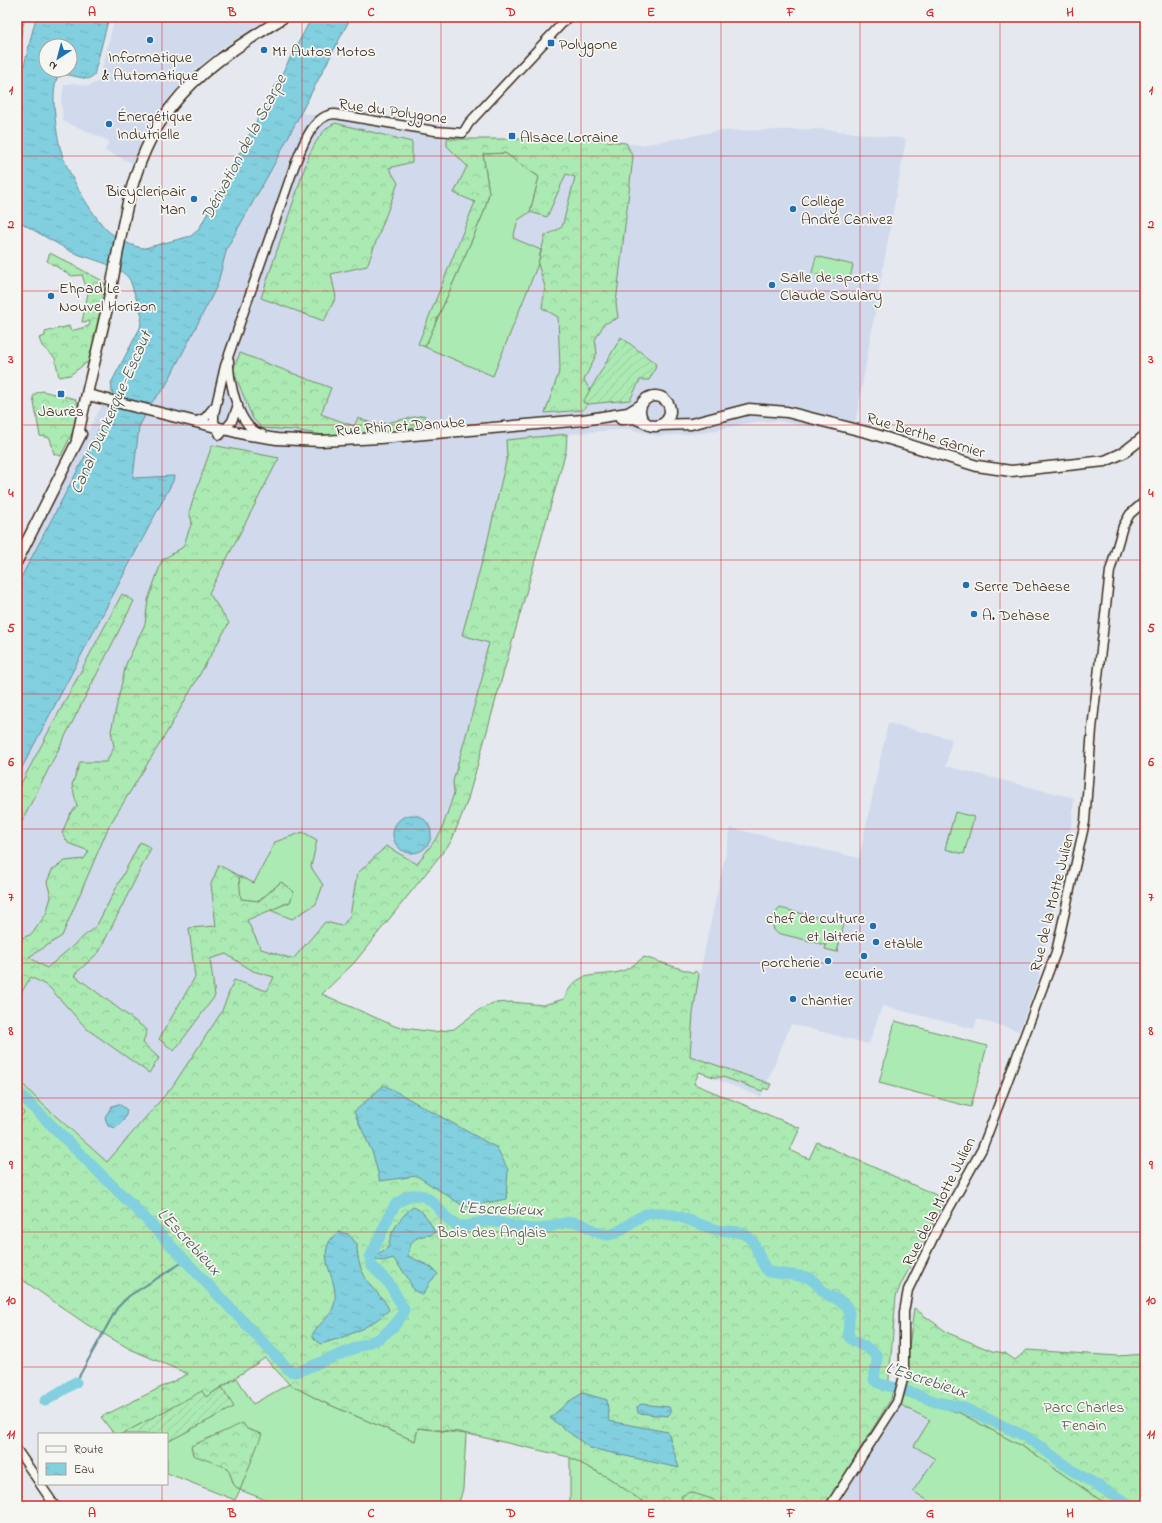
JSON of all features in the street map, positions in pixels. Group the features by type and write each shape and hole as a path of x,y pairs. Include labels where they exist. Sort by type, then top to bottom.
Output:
{"main road":[{"path":"17,561 52,494 84,426 97,372 98,354 128,200 141,160 156,130 171,107 194,81 212,65 284,17"},
{"path":"90,396 154,413"},
{"path":"659,396 668,402 670,412 667,420 659,425 648,424 641,416 641,405 648,398 659,396"},
{"name":"Rue Rhin et Danube","path":"154,413 220,431 262,437 293,440 352,440 583,420 628,413 641,405"},
{"name":"Rue Berthe Garnier","path":"659,425 684,425 749,409 787,412 865,431 977,466 1007,470 1036,469 1105,461 1119,456 1144,437"},
{"name":"Rue Berthe Garnier","path":"670,412 680,421 698,422"},
{"name":"Rue Rhin et Danube","path":"154,413 194,422 248,440 289,445 352,446 580,425 629,418 637,419 648,424"}],"street":[{"name":"Rue du Polygone","path":"220,431 214,420 215,406 230,354 294,167 305,142 318,121 328,115 335,114 435,131 463,133 469,123 568,17"},
{"name":"Rue du Polygone","path":"230,354 230,377 244,420 254,431 293,440"},
{"path":"220,431 234,419 238,405"},
{"path":"194,422 208,416 215,406"},
{"name":"Rue de la Motte Julien","path":"830,1506 891,1413 900,1393 905,1365 904,1312 908,1290 936,1232 982,1149 1057,948 1085,822 1093,725 1110,571 1123,526 1130,514 1145,501"},
{"path":"17,1450 38,1480"},
{"path":"41,1485 55,1506"}],"shaded area":[{"path":"115,17 271,17 223,47 189,75 166,101 150,125 132,163 105,151 109,141 63,121 61,102 64,85 72,83 89,86 99,81"},
{"path":"270,107 447,139 586,139 641,145 718,131 823,129 906,139 856,420 843,432 776,421 753,422 702,433 657,436 629,429 567,434 441,832 321,994 117,1171 39,1101 17,1119 17,577 89,429 180,261"},
{"path":"888,723 952,739 946,766 1074,798 1072,822 1038,979 1019,1031 977,1019 974,1029 882,1006 869,1044 791,1024 761,1097 680,1065 731,828 859,858"},
{"path":"891,1400 930,1420 935,1459 932,1506 831,1506 827,1503"}],"green space":[{"path":"17,17 25,17 17,53"},
{"path":"335,123 412,142 412,162 389,168 398,183 367,266 331,274 336,297 324,321 261,298 309,155 322,133"},
{"path":"447,139 586,139 626,143 633,157 616,303 618,318 604,324 595,340 597,353 584,380 590,390 584,402 588,404 583,410 545,413 560,369 558,317 542,308 545,287 538,264 545,236 562,227 575,177 566,174 547,217 530,212 539,177 505,153 483,154 489,193 484,212 425,347 418,344 475,202 454,193 467,166 447,146"},
{"path":"505,153 539,177 530,212 518,220 513,238 541,250 538,264 493,376 425,347 484,212 489,193 483,154"},
{"path":"50,253 101,280 107,286 93,358 70,375 59,377 55,358 42,346 39,338 45,336 45,332 69,326 71,331 89,326 90,321 82,322 88,293 82,275 72,276 47,261"},
{"path":"816,256 853,265 849,282 812,273"},
{"path":"621,337 655,363 656,367 649,380 640,380 630,400 588,404 583,402"},
{"path":"240,353 331,388 321,414 354,426 358,418 376,425 424,415 427,423 424,429 337,437 293,430 262,428 253,419 233,370"},
{"path":"42,391 75,399 80,408 75,427 61,456 54,454 50,438 40,436 33,397 36,393"},
{"name":"Bois des Anglais","path":"567,434 566,451 467,802 451,842 354,963 322,994 397,1027 434,1032 454,1029 479,1010 493,1003 512,1002 543,1005 564,999 569,989 580,979 587,976 610,974 626,970 644,957 694,973 695,971 699,974 693,1014 690,1056 771,1084 768,1090 764,1088 762,1091 723,1077 714,1077 699,1072 694,1084 800,1128 790,1150 809,1159 817,1142 945,1199 900,1286 896,1297 889,1379 890,1388 893,1389 891,1399 825,1506 649,1506 609,1478 569,1457 459,1432 418,1428 415,1441 323,1402 289,1384 265,1358 206,1397 202,1392 124,1433 113,1433 101,1417 188,1374 130,1349 86,1324 17,1276 17,1119 24,1113 17,1105 17,1078 39,1101 107,1162 172,1087 221,1013 234,980 267,991 274,977 253,971 226,954 210,959 215,996 174,1051 159,1039 195,977 189,928 216,926 211,884 219,865 239,876 241,899 259,901 281,882 294,892 290,902 247,920 261,949 293,959 325,922 342,926 350,916 357,874 386,846 417,864 441,832 454,793 453,781 483,675 483,663 489,643 462,635 487,543 507,457 506,440"},
{"path":"212,445 279,458 209,593 229,623 167,732 109,826 62,936 29,957 47,968 97,925 140,842 151,848 99,952 74,975 147,1030 143,1043 159,1058 149,1073 87,1029 49,987 31,977 17,999 17,940 32,934 46,914 51,897 47,882 52,870 65,861 84,859 89,851 68,843 62,833 70,814 77,806 72,785 80,762 106,762 114,747 111,731 126,664 145,624 148,600 162,560 183,547 192,522 189,512"},
{"path":"122,594 134,601 17,831 17,791"},
{"path":"955,812 974,817 964,854 945,849"},
{"path":"303,832 317,840 311,867 323,885 316,904 292,919 270,910 290,902 294,892 281,882 259,901 240,899 239,876 254,883 275,842"},
{"path":"780,908 844,924 837,952 825,949 826,945 777,933 774,930 771,918"},
{"path":"895,1021 987,1046 971,1107 879,1083"},
{"name":"Parc Charles Fenain","path":"914,1308 948,1333 992,1351 1005,1353 1015,1360 1027,1350 1118,1356 1145,1354 1145,1506 1109,1506 1025,1448 960,1413 903,1395"},
{"path":"237,1378 253,1404 289,1384 323,1402 415,1441 418,1428 466,1434 463,1489 458,1506 281,1506 240,1490 235,1500 168,1473 168,1441 233,1407 222,1387","holes":["247,1429 261,1434 240,1490 234,1485 228,1468"]},
{"path":"222,1387 234,1407 168,1441 168,1433 124,1433 202,1391 206,1397"},
{"path":"903,1395 960,1413 1025,1448 1109,1506 932,1506 933,1504 913,1491 935,1459 914,1446 930,1420 899,1404"},
{"path":"243,1423 247,1429 262,1434 240,1490 234,1485 228,1468 193,1455 191,1446"},
{"path":"570,1457 609,1478 649,1506 570,1506"},
{"path":"690,1492 712,1499 721,1506 685,1506 681,1496"}],"water":[{"path":"36,17 109,17 94,75 88,79 78,77 78,38 38,38 38,78 57,78 54,100 56,129 65,163 81,194 107,230 125,242 145,248 191,236 199,229 312,17 351,17 271,170 227,248 217,286 165,387 152,402 139,427 133,478 174,476 173,481 17,777 17,585 111,407 113,397 111,383 140,328 142,316 130,280 125,274 103,262 70,251 17,220 17,94"},
{"path":"412,815 422,818 428,824 431,834 428,844 422,850 412,853 402,850 396,844 393,834 396,824 402,818"},
{"path":"384,1085 497,1148 508,1170 506,1199 465,1207 417,1176 380,1181 373,1154 354,1112"},
{"path":"119,1104 127,1110 125,1118 116,1128 108,1126 105,1117 112,1106"},
{"path":"413,1207 424,1214 435,1232 431,1235 421,1236 414,1240 410,1246 408,1256 431,1267 438,1274 430,1282 423,1295 413,1290 408,1278 393,1258 384,1261 376,1260 376,1255 389,1247 389,1242 396,1225"},
{"path":"338,1232 348,1234 357,1244 360,1266 364,1275 389,1310 366,1327 321,1344 317,1342 312,1335 333,1308 335,1298 334,1288 327,1259 327,1250 330,1241"},
{"path":"583,1393 607,1400 609,1421 668,1432 679,1468 590,1448 550,1418 568,1402"},
{"path":"641,1404 669,1407 671,1412 668,1416 638,1413 637,1407"}],"waterway":[{"name":"L'Escrebieux","path":"17,1091 145,1218 290,1371 297,1372 380,1338 394,1326 401,1317 404,1309 389,1283 372,1266 370,1258 396,1204 410,1195 420,1195 428,1198 449,1220 462,1226 488,1221 538,1229 574,1222 583,1224 599,1233 608,1235 621,1230 642,1216 651,1213 671,1214 709,1228 744,1234 751,1239 765,1268 769,1272 810,1278 825,1293 844,1303 849,1312 849,1337 874,1352 876,1356 877,1363 874,1380 878,1383 910,1392 936,1402 962,1407 1027,1437 1070,1469 1132,1506"},
{"path":"76,1382 117,1308 129,1296 186,1260"},
{"path":"45,1401 76,1382"}],"place":[{"name":"Informatique & Automatique","path":"150,40"},
{"name":"Polygone","path":"551,43"},
{"name":"Mt Autos Motos","path":"264,50"},
{"name":"Énergétique Indutrielle","path":"109,124"},
{"name":"Alsace Lorraine","path":"512,136"},
{"name":"Bicycleripair Man","path":"194,199"},
{"name":"Collège André Canivez","path":"793,209"},
{"name":"Salle de sports Claude Soulary","path":"772,285"},
{"name":"Ehpad Le Nouvel Horizon","path":"51,296"},
{"name":"Jaurès","path":"61,394"},
{"name":"Serre Dehaese","path":"966,585"},
{"name":"A. Dehase","path":"974,614"},
{"name":"chef de culture et laiterie","path":"873,926"},
{"name":"etable","path":"876,942"},
{"name":"ecurie","path":"864,956"},
{"name":"porcherie","path":"828,961"},
{"name":"chantier","path":"793,999"}],"water label":[{"name":"Dérivation de la Scarpe","path":"243,147"},
{"name":"Canal Dunkerque-Escaut","path":"110,412"}]}
